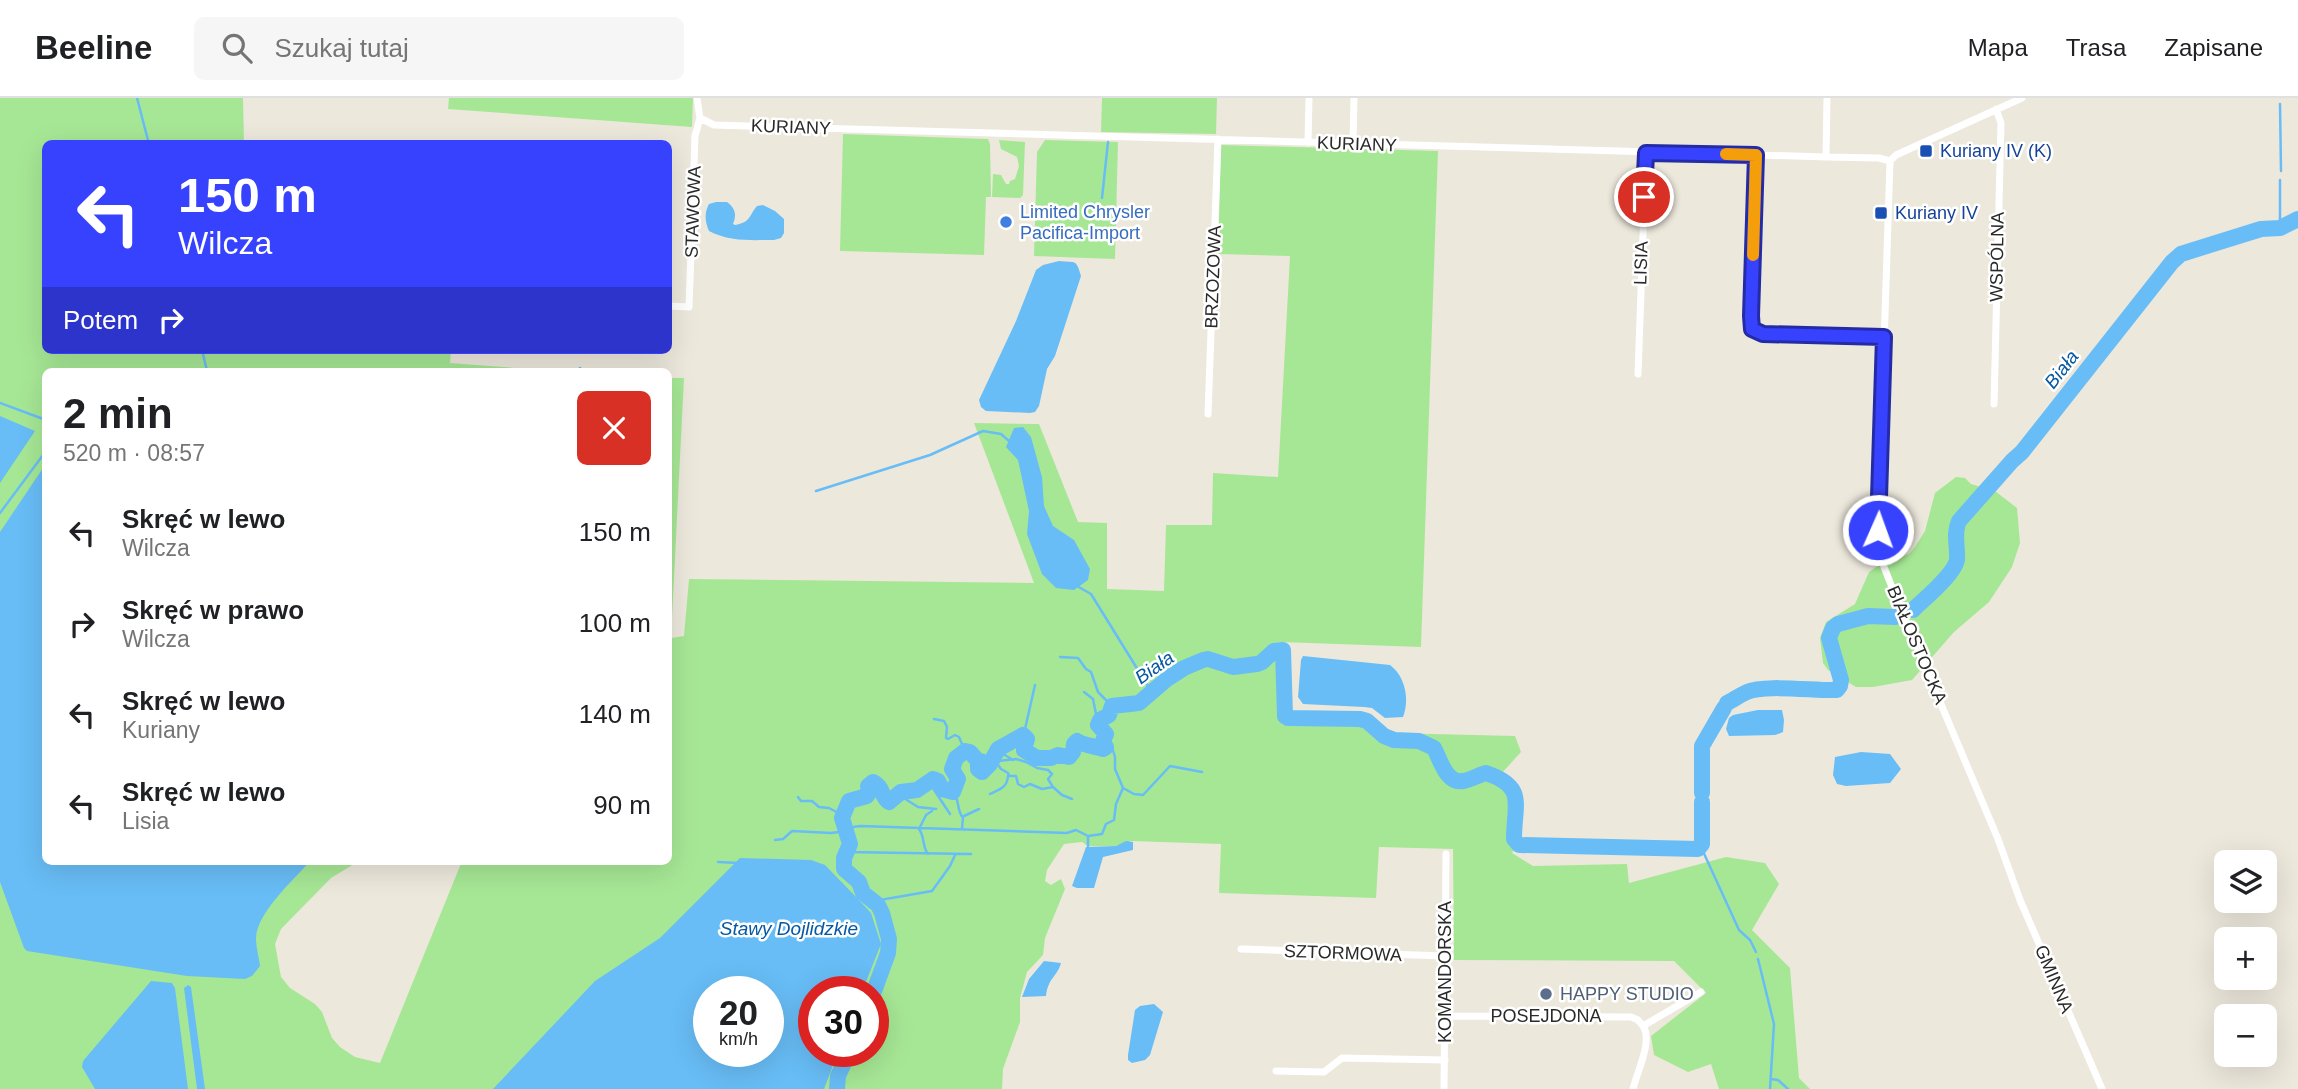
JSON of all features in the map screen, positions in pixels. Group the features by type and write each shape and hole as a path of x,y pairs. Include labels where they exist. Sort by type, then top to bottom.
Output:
{"street":[{"path":"697,98 700,118"},
{"path":"1308,142 1309,98"},
{"path":"1353,98 1353,144"},
{"path":"1826,157 1827,98"},
{"path":"1890,161 1896,155 2022,98"},
{"name":"WSPÓLNA","path":"1994,404 2001,124 1996,109"},
{"name":"KURIANY","path":"700,118 714,125 1879,158 1890,161"},
{"name":"STAWOWA","path":"672,306 689,307 695,136 700,118"},
{"name":"BRZOZOWA","path":"1209,414 1218,139"},
{"name":"LISIA","path":"1638,374 1646,153"},
{"path":"1756,155 1752,329 1763,334 1884,337"},
{"name":"BIAŁOSTOCKA","path":"1890,161 1878,530 1881,553 1903,613 1998,839 2007,868"},
{"name":"KOMANDORSKA","path":"1444,1089 1446,854"},
{"name":"GMINNA","path":"2007,868 2102,1089"},
{"name":"SZTORMOWA","path":"1241,949 1445,956"},
{"path":"1633,1089 1647,1046 1647,1031 1643,1026 1701,992"},
{"name":"POSEJDONA","path":"1446,1016 1631,1017 1643,1026"},
{"path":"1276,1071 1324,1072 1342,1058 1445,1060"}],"green space":[{"path":"0,98 243,98 244,140 42,140 42,354 451,354 450,363 515,368 42,368 42,865 352,865 331,878 281,929 275,944 281,977 290,988 315,1004 322,1012 332,1038 355,1057 380,1063 460,865 672,865 672,638 684,636 689,579 1034,583 974,423 1039,424 1078,522 1107,523 1107,589 1164,591 1166,525 1212,525 1213,473 1278,477 1290,256 1218,254 1221,145 1438,151 1421,647 1281,642 1271,644 1259,656 1268,656 1274,651 1283,650 1284,716 1289,713 1365,715 1391,733 1515,736 1521,752 1501,774 1519,785 1522,795 1522,840 1512,853 1533,866 1627,864 1629,883 1726,857 1765,863 1779,884 1752,930 1790,968 1799,1078 1810,1089 1719,1089 1711,1064 1688,1072 1654,1055 1651,1036 1706,993 1674,961 1454,960 1453,849 1379,847 1376,898 1219,893 1221,844 1131,841 1116,846 1088,846 1082,842 1064,844 1047,870 1045,881 1051,885 1061,879 1065,889 1045,938 1043,955 1027,972 1020,998 1020,1022 1003,1069 1002,1089 0,1089"},
{"path":"449,98 693,98 692,127 448,109"},
{"path":"1102,98 1217,98 1216,134 1101,132"},
{"path":"843,134 988,139 991,197 986,197 984,255 840,251"},
{"path":"999,140 1025,142 1023,195 1020,198 992,197 993,174 1001,175 1006,184 1009,184 1015,179 1019,166 1017,157 1001,149"},
{"path":"1045,140 1118,142 1115,259 1034,256 1037,152"},
{"path":"672,378 684,378 672,618"},
{"path":"1956,477 1995,491 2017,508 2020,543 2012,567 1989,602 1954,632 1912,680 1873,687 1856,687 1828,670 1823,663 1820,638 1826,622 1855,604 1869,572 1884,562 1909,554 1925,531 1935,493"}],"water":[{"path":"727,202 732,207 735,225 747,221 757,206 763,205 784,219 784,233 781,238 774,240 749,240 733,239 709,231 706,211 709,204"},
{"path":"1059,261 1074,262 1081,276 1055,356 1047,369 1039,406 1035,412 1030,413 986,411 979,400 1016,321 1036,270 1043,265"},
{"path":"0,416 35,431 0,483"},
{"path":"1023,427 1031,437 1042,477 1044,506 1053,526 1074,540 1090,569 1088,580 1074,590 1056,588 1042,574 1027,534 1029,511 1018,460 1006,447 1014,428"},
{"path":"42,469 42,865 306,865 269,907 258,928 256,945 260,966 252,976 245,979 187,976 27,951 24,948 0,882 0,532"},
{"path":"1303,656 1390,665 1405,688 1403,717 1385,718 1372,708 1303,704 1298,697"},
{"path":"1758,710 1782,710 1783,732 1775,735 1729,736 1726,729 1729,718"},
{"path":"1861,752 1890,754 1901,769 1890,783 1846,786 1837,784 1833,775 1835,757"},
{"path":"1126,841 1133,842 1133,850 1103,857 1094,888 1072,886 1086,847 1116,846"},
{"name":"Stawy Dojlidzkie","path":"740,858 811,860 825,865 871,913 881,944 868,976 798,976 798,1067 832,1067 824,1089 493,1089 595,981 660,938"},
{"path":"1044,961 1061,963 1046,996 1022,997 1029,979"},
{"path":"151,981 172,983 175,988 188,1089 95,1089 82,1067 83,1061"},
{"path":"188,985 191,987 205,1089 197,1089 184,988"},
{"path":"1154,1004 1163,1012 1150,1055 1145,1060 1132,1063 1128,1060 1128,1055 1135,1010 1140,1006"}],"waterway":[{"path":"137,98 148,140"},
{"path":"2280,104 2281,171"},
{"path":"1102,198 1108,142"},
{"path":"2280,180 2280,228"},
{"name":"Biała","path":"1913,610 1945,580 1955,566 1956,531 1959,521 2022,452 2172,262 2181,254 2261,229 2280,228 2298,219"},
{"path":"203,354 206,368"},
{"path":"0,403 42,419"},
{"path":"816,491 930,455 983,431 1001,434 1009,441"},
{"path":"0,513 42,456"},
{"path":"1077,586 1091,594 1151,691"},
{"name":"Biała","path":"1727,703 1755,690 1837,690 1841,680 1829,638 1833,628 1838,624 1868,616 1896,617"},
{"name":"Biała","path":"880,976 888,953 889,939 882,913 878,905 863,893 859,882 844,869 844,858 850,844 842,818 849,801 867,796 868,786 873,782 879,786 889,802 901,792 917,790 933,779 938,781 942,789 953,792 958,779 952,769 956,758 965,751 970,752 978,761 978,769 982,772 998,749 1023,735 1027,739 1024,750 1037,758 1058,755 1069,757 1077,741 1103,749 1106,747 1103,741 1106,734 1098,725 1100,720 1109,715 1112,706 1139,703 1167,679 1203,660 1208,659 1233,667 1257,664 1274,651 1283,650 1285,716 1367,721 1384,736 1394,740 1419,741 1434,748 1444,770 1452,779 1466,780 1486,773 1499,778 1513,791 1516,806 1514,839 1519,845 1698,849 1702,844 1702,802"},
{"path":"1060,657 1078,658 1091,672 1098,692 1112,706"},
{"path":"1018,738 1019,732 1025,729 1035,685"},
{"path":"1084,692 1093,699 1100,720"},
{"name":"Biała","path":"1702,793 1702,746 1724,708"},
{"path":"934,719 944,721 947,727 946,738 955,735 959,737 965,751"},
{"path":"775,840 783,839 792,831 831,833 860,826 1067,833 1076,830 1088,836 1102,834 1106,824 1114,820 1116,804 1123,788 1115,769 1112,747 1106,746"},
{"path":"972,754 993,758 1001,769 1009,776 1016,776 1018,784 1024,787 1030,784 1042,789 1053,787 1072,799"},
{"path":"996,755 1005,755 1013,760"},
{"path":"998,761 1016,759 1048,770 1052,774 1048,779 1053,787"},
{"path":"1123,788 1143,795 1170,766 1202,772"},
{"path":"990,794 1005,786 1008,776"},
{"path":"929,782 950,814"},
{"path":"952,792 963,818 964,830"},
{"path":"899,795 918,807 936,809"},
{"path":"798,797 801,801 812,801 819,807 829,808 842,815"},
{"path":"964,816 979,809"},
{"path":"920,827 926,815 932,811"},
{"path":"919,829 928,854"},
{"path":"1088,836 1088,846"},
{"path":"1701,847 1739,930 1750,940 1756,952"},
{"path":"846,852 971,854"},
{"path":"876,904 880,900 932,891 955,855"},
{"path":"718,862 739,863"},
{"path":"1758,959 1774,1024 1770,1089"},
{"name":"Biała","path":"837,1089 842,1067"},
{"path":"1771,1079 1778,1080 1788,1089"}],"slow traffic":[{"path":"1726,154 1756,155 1753,255"}],"place":[{"name":"Kuriany IV (K)","path":"1926,151"},
{"name":"Kuriany IV","path":"1881,213"},
{"name":"Limited Chrysler Pacifica-Import","path":"1006,222"},
{"name":"HAPPY STUDIO","path":"1546,994"}],"route":[{"path":"1644,197 1646,153 1756,155 1752,329 1763,334 1884,337 1878,530"}]}
